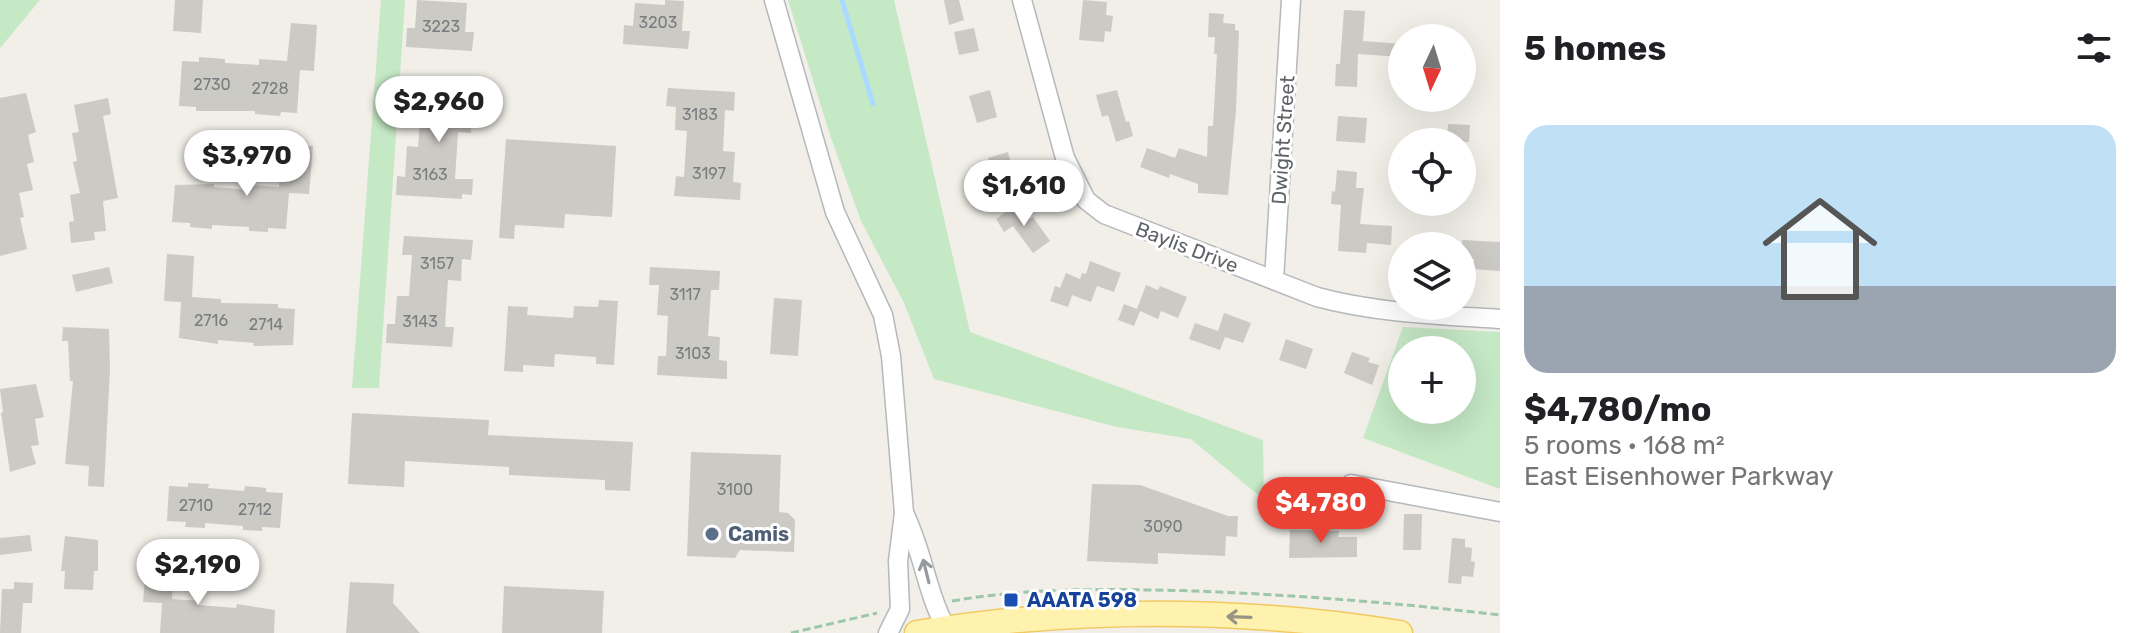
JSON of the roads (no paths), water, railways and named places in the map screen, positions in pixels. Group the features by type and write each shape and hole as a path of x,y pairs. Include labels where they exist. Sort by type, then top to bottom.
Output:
{"main road":[{"path":"917,633 946,628 1084,625 1156,615 1258,617 1400,633"}],"street":[{"path":"774,0 835,212 883,315 891,356 904,513 898,561 900,609 888,633"},
{"name":"Baylis Drive","path":"1022,0 1065,158 1086,200 1104,214 1274,280 1351,306 1389,312 1500,319"},
{"name":"Dwight Street","path":"1274,280 1291,0"},
{"path":"1351,484 1500,512"},
{"path":"904,513 920,549 933,604 946,628"}],"waterway":[{"path":"842,0 873,104"}],"place":[{"name":"Camis","path":"712,534"},
{"name":"AAATA 598","path":"1011,600"}]}
